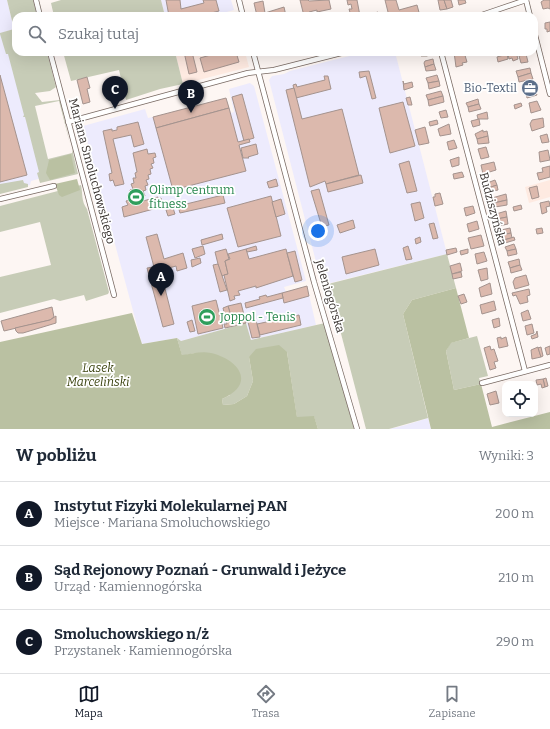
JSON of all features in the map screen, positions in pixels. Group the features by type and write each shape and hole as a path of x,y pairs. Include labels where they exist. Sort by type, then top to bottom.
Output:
{"street":[{"path":"36,0 39,12"},
{"path":"239,0 242,12"},
{"path":"491,12 526,0 529,12"},
{"path":"538,47 550,94"},
{"name":"Mariana Smoluchowskiego","path":"51,56 114,295"},
{"name":"Jeleniogórska","path":"254,56 314,282 357,429"},
{"path":"68,122 258,72 274,70 329,56"},
{"name":"Budziszyńska","path":"443,56 525,371"},
{"path":"0,200 54,186"},
{"path":"482,383 550,365"}],"shaded area":[{"path":"0,0 7,0 12,21 12,30 5,32 42,178 31,181 30,185 0,193"},
{"path":"161,0 231,0 234,10 227,12 164,12"},
{"path":"176,56 246,56 249,67 183,84"},
{"path":"349,56 396,56 447,254 322,285 269,80 272,76 284,74 290,71"},
{"path":"250,83 254,86 306,281 284,287 286,292 307,286 316,325 251,340 246,323 181,341 177,338 142,344 83,126 145,109 148,118 153,117 156,127 229,108 231,113 234,112 229,89"},
{"path":"550,180 550,197 529,203 525,187"},
{"path":"428,418 431,429 389,429 406,425"}],"green space":[{"path":"7,0 33,0 36,12 12,12 12,21"},
{"path":"61,0 161,0 164,12 53,12 51,3"},
{"path":"12,30 12,56 48,56 56,87 50,91 35,93 42,102 60,100 70,144 59,101 35,106 48,159 72,153 72,149 78,174 40,183 37,173 39,172 25,117 23,117 24,115 8,54 6,54 0,33"},
{"path":"64,56 176,56 183,84 160,89 126,100 119,70 71,81"},
{"path":"71,154 75,173 50,180 46,173 49,160"},
{"path":"77,179 80,190 62,197 59,195 55,184"},
{"path":"23,180 24,183 28,184 28,187 0,194 0,184"},
{"path":"81,185 83,200 87,209 109,292 108,294 86,301 84,295 60,301 54,299 0,313 0,277 51,265 40,222 0,232 0,206"},
{"path":"447,254 456,288 412,300 403,314 428,418 389,429 366,429 328,284"},
{"path":"456,288 469,338 451,343 446,351 454,390 481,384 492,427 531,417 538,417 538,415 550,412 550,429 431,429 403,314 412,300"},
{"name":"Lasek Marceliński","path":"132,313 142,344 177,338 182,355 207,352 221,356 230,361 236,367 240,373 241,380 239,386 232,393 222,399 223,405 234,404 247,396 253,381 249,357 256,349 279,345 287,352 297,417 314,416 318,429 0,429 0,342"},
{"path":"246,323 251,340 325,323 354,429 318,429 314,417 297,418 287,352 249,357 253,381 247,396 234,404 223,405 222,399 230,395 195,353 182,356 177,338 181,341"},
{"path":"477,336 488,376 479,378 481,384 454,390 446,351 450,343"}],"building":[{"path":"166,0 180,0 181,9 204,3 203,0 216,0 219,11 215,12 168,12"},
{"path":"300,0 329,0 331,9 317,12 317,10 303,12"},
{"path":"347,0 357,0 359,12 350,12 349,9 352,9 351,4 348,5"},
{"path":"385,0 396,0 399,10 417,5 419,12 388,12"},
{"path":"438,0 444,0 447,9 440,10"},
{"path":"444,0 451,0 453,7 447,9"},
{"path":"458,0 465,0 466,3 459,5"},
{"path":"544,0 550,0 550,9 543,9 541,2"},
{"path":"263,1 265,12 256,12 254,3"},
{"path":"284,7 285,12 268,12"},
{"path":"550,22 550,31 547,32 547,29 545,29 545,23"},
{"path":"185,56 193,56 197,72 189,74"},
{"path":"207,56 237,56 239,62 204,72 200,58"},
{"path":"455,56 465,56 467,62 456,67"},
{"path":"507,56 508,59 498,62 497,57"},
{"path":"508,56 517,56 518,59 513,61 512,58 509,59"},
{"path":"519,56 526,56 528,62 521,63"},
{"path":"433,59 434,64 425,67 425,61"},
{"path":"434,64 436,70 426,71 425,67"},
{"path":"530,68 531,73 518,77 516,71"},
{"path":"369,71 376,98 372,99 366,76 360,78 359,72"},
{"path":"531,73 533,79 519,82 518,77"},
{"path":"0,75 27,175 0,182"},
{"path":"437,75 439,81 428,83 426,78"},
{"path":"324,76 328,76 331,89 296,98 293,85 296,84 297,87 325,80"},
{"path":"87,77 90,88 87,89 90,102 83,104 77,80"},
{"path":"403,81 404,84 412,82 413,87 404,90"},
{"path":"439,81 440,86 429,89 428,83"},
{"path":"534,84 535,90 526,92 524,86"},
{"path":"509,87 510,91 500,93 500,90"},
{"path":"294,88 302,119 342,109 359,175 326,184 325,181 310,187 286,90"},
{"path":"535,90 537,95 527,98 526,92"},
{"path":"441,91 443,96 428,100 426,95"},
{"path":"242,94 254,138 244,141 232,97"},
{"path":"443,96 444,102 429,106 428,100"},
{"path":"410,97 412,105 408,105 406,98"},
{"path":"226,98 229,108 156,128 153,117"},
{"path":"478,99 479,104 468,107 466,103"},
{"path":"537,101 541,110 531,113 529,103"},
{"path":"403,102 415,146 390,153 379,108"},
{"path":"521,103 522,106 515,109 514,105"},
{"path":"479,104 481,109 469,112 468,107"},
{"path":"229,108 238,142 249,139 250,142 239,145 246,171 173,190 156,128"},
{"path":"446,110 448,117 441,118 439,112"},
{"path":"487,112 488,119 478,119 477,115"},
{"path":"543,118 544,127 532,131 530,124 532,120"},
{"path":"479,119 480,125 473,127 471,121"},
{"path":"437,120 438,124 430,126 429,122"},
{"path":"138,122 144,144 134,147 131,135 113,139 124,184 115,186 113,180 110,181 109,174 112,173 103,131 112,129 112,131 117,130 117,127"},
{"path":"449,124 451,134 440,136 438,129"},
{"path":"425,127 429,143 419,145 415,130"},
{"path":"483,130 483,132 487,131 488,136 477,139 475,134"},
{"path":"547,134 549,142 542,143 540,136"},
{"path":"488,136 489,143 478,144 477,139"},
{"path":"454,140 457,148 449,150 447,142"},
{"path":"256,144 258,154 248,157 249,158 243,158 241,148"},
{"path":"486,147 489,157 481,159 478,149"},
{"path":"147,149 148,154 155,153 156,157 153,158 154,163 151,164 153,168 150,169 151,174 148,175 149,179 146,180 148,185 145,186 146,190 143,191 145,196 142,197 143,201 158,197 158,199 161,198 162,202 159,203 161,207 124,217 122,207 128,205 126,201 129,200 128,195 131,194 130,190 133,189 131,184 134,183 133,178 136,178 135,173 137,172 133,153"},
{"path":"548,150 550,160 540,162 539,152"},
{"path":"459,157 459,165 452,167 450,160"},
{"path":"409,161 417,191 407,193 399,164"},
{"path":"494,162 496,170 483,174 481,165"},
{"path":"550,166 550,177 539,180 537,173 543,172 542,168"},
{"path":"462,172 464,177 454,179 453,174"},
{"path":"361,175 363,183 328,192 326,184"},
{"path":"276,179 278,186 269,188 267,182"},
{"path":"495,180 497,185 488,188 487,183"},
{"path":"497,185 498,190 489,192 488,188"},
{"path":"537,186 539,197 532,199 529,188"},
{"path":"319,189 329,225 322,227 311,191"},
{"path":"440,193 443,204 435,206 433,197 435,197 435,194"},
{"path":"506,194 507,200 493,203 492,198"},
{"path":"223,195 225,203 180,213 178,206"},
{"path":"271,196 281,236 238,247 227,208"},
{"path":"281,199 285,214 276,217 272,202"},
{"path":"507,200 507,205 495,207 494,203"},
{"path":"549,201 550,206 546,207 547,212 542,214 540,203"},
{"path":"420,202 424,218 415,221 411,204"},
{"path":"521,205 522,209 514,211 513,207"},
{"path":"473,206 475,213 466,216 464,208"},
{"path":"173,208 175,214 168,216 166,210"},
{"path":"506,211 507,217 497,219 496,214"},
{"path":"507,217 508,224 499,226 497,219"},
{"path":"353,220 355,228 340,233 337,225"},
{"path":"477,221 479,229 469,232 467,224"},
{"path":"434,223 438,238 433,239 429,224"},
{"path":"510,228 511,233 502,235 501,230"},
{"path":"542,228 543,233 537,234 536,229"},
{"path":"511,233 512,238 503,240 502,235"},
{"path":"157,234 164,259 183,253 187,268 177,271 176,266 162,270 163,272 161,273 174,324 163,327 147,268 154,267 146,237"},
{"path":"222,234 223,239 202,245 201,240"},
{"path":"481,235 484,246 471,249 468,238"},
{"path":"420,237 421,242 416,244 415,239"},
{"path":"514,237 515,240 505,243 504,240"},
{"path":"514,244 516,249 507,251 505,247"},
{"path":"203,246 205,254 195,258 192,249"},
{"path":"256,246 257,250 247,252 246,249"},
{"path":"408,246 412,259 406,260 403,248"},
{"path":"456,248 457,252 447,255 446,250"},
{"path":"226,249 229,259 225,261 228,274 221,276 215,252"},
{"path":"246,249 249,259 286,249 293,276 256,288 256,286 238,291 240,295 234,296 235,299 230,301 224,275 228,274 225,261 230,259 228,254"},
{"path":"375,249 379,265 346,274 342,257"},
{"path":"468,249 468,253 461,255 460,251"},
{"path":"516,249 517,254 508,256 507,251"},
{"path":"295,251 302,280 295,282 287,253"},
{"path":"484,252 487,261 477,264 475,254"},
{"path":"200,258 201,263 192,267 191,260"},
{"path":"519,259 520,265 510,268 508,262"},
{"path":"460,263 462,271 452,274 450,266"},
{"path":"218,264 227,290 220,292 213,265"},
{"path":"520,265 522,270 511,273 510,268"},
{"path":"487,268 488,279 481,281 478,270"},
{"path":"461,272 462,277 453,279 452,274"},
{"path":"526,275 529,285 515,289 513,282 515,278"},
{"path":"490,283 492,294 481,297 479,288"},
{"path":"307,286 309,296 284,303 282,293"},
{"path":"529,289 530,295 527,296 528,302 520,304 516,295 513,296 512,293"},
{"path":"282,293 283,298 246,308 245,303 260,299 259,297 266,295 267,297"},
{"path":"464,294 467,302 461,304 458,296"},
{"name":"Joppol - Tenis","path":"216,300 223,328 198,334 192,306"},
{"path":"494,301 496,310 482,314 480,305"},
{"path":"241,303 246,323 234,326 228,306"},
{"path":"228,306 234,326 225,328 224,324 227,324 223,308"},
{"path":"52,307 54,317 50,320 4,331 1,321"},
{"path":"528,310 531,319 523,321 521,313"},
{"path":"299,315 301,325 260,335 257,324"},
{"path":"56,316 56,323 23,333 18,333 15,328 50,320"},
{"path":"499,318 500,326 494,328 492,320"},
{"path":"192,320 195,331 190,332 187,322"},
{"path":"256,320 260,337 252,338 248,322"},
{"path":"532,324 534,333 527,335 525,326"},
{"path":"537,331 538,337 532,339 531,336 536,334"},
{"path":"501,337 501,339 506,337 508,346 499,348 497,338"},
{"path":"490,346 491,350 494,349 498,361 494,362 496,368 490,370 484,348"},
{"path":"550,346 550,354 547,355 545,348"},
{"path":"538,347 541,357 532,359 531,350"},
{"path":"541,347 543,356 541,357 538,348"},
{"path":"546,378 548,386 545,387 543,379"},
{"path":"543,379 545,387 542,388 541,384 538,385 538,381 536,380"},
{"path":"496,391 499,403 490,405 487,394"}],"place":[{"name":"Bio-Textil","path":"530,88"},
{"name":"Smoluchowskiego n/ż","path":"115,109"},
{"name":"Sąd Rejonowy Poznań - Grunwald i Jeżyce","path":"191,113"},
{"name":"Olimp centrum fitness","path":"136,197"},
{"name":"Instytut Fizyki Molekularnej PAN","path":"161,296"},
{"name":"Joppol - Tenis","path":"207,317"}]}
